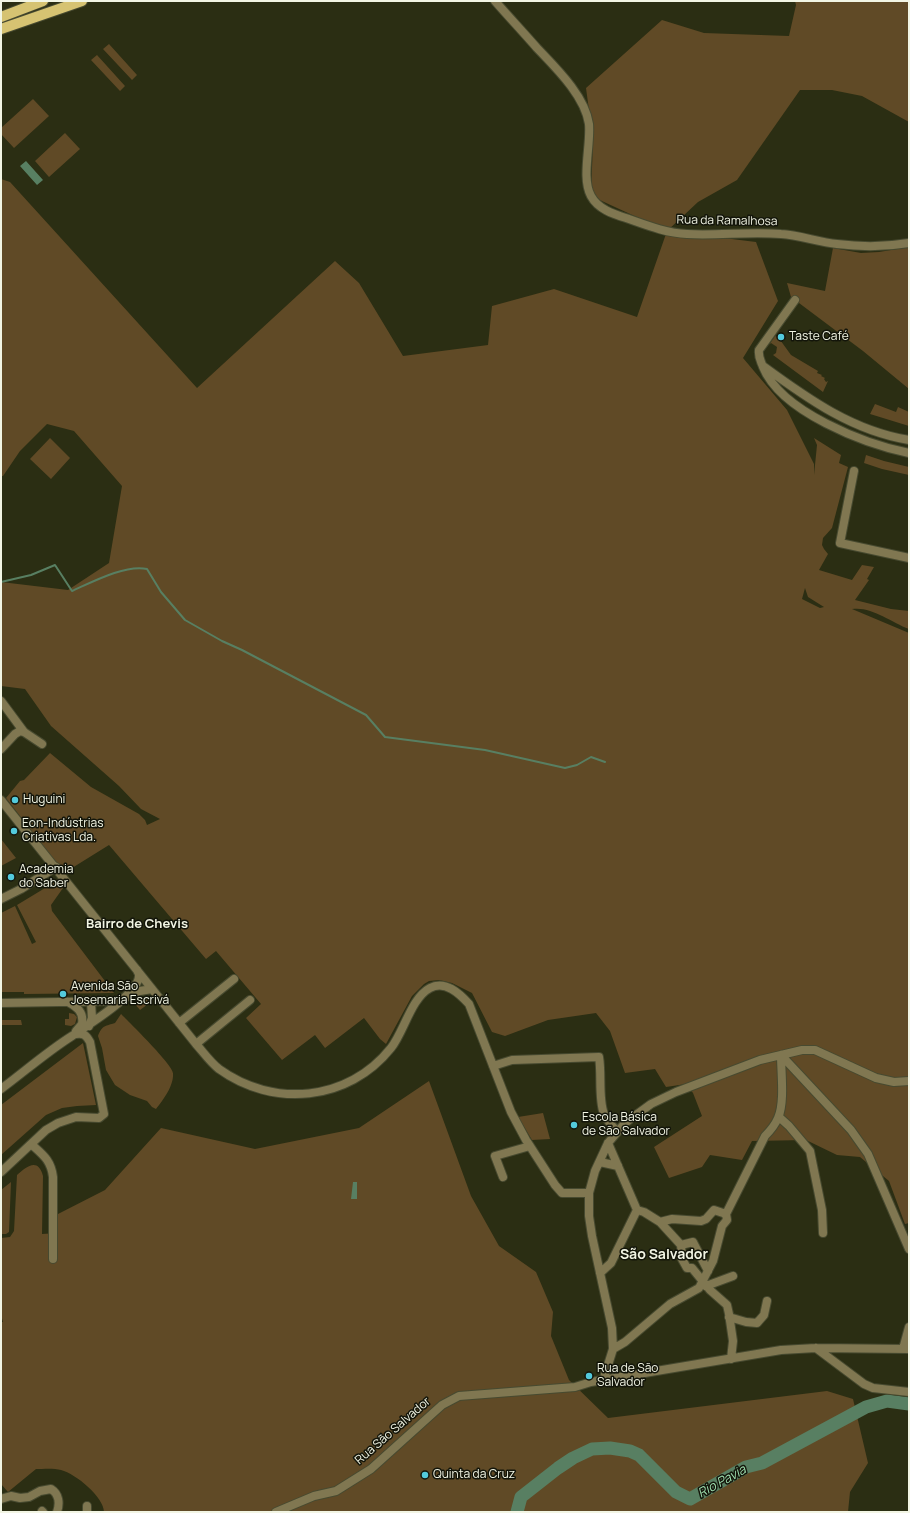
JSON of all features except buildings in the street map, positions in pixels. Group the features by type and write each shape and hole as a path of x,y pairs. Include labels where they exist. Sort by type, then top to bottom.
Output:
{"main road":[{"path":"1,17 43,1"},
{"path":"1,29 82,1"}],"street":[{"name":"Rua da Ramalhosa","path":"495,1 563,76 582,103 589,124 587,185 591,196 597,204 609,212 661,230 686,234 751,232 782,234 836,244 862,246 890,246 909,243"},
{"path":"795,300 759,350 758,357 776,388 787,398 822,421 858,438 909,453"},
{"path":"763,366 807,398 832,412 860,426 909,440"},
{"path":"854,471 840,543 909,558"},
{"path":"1,701 24,732 42,744"},
{"path":"1,749 15,734 20,731 24,732"},
{"path":"1,800 196,1044 211,1062 220,1069 250,1086 269,1092 300,1095 326,1091 353,1080 365,1073 390,1050 399,1037 414,1005 421,995 430,987 439,986 450,988 459,993 469,1004 511,1112 530,1146 555,1185 562,1193 589,1193"},
{"path":"1,899 21,889 56,867"},
{"path":"1,1002 118,1001 122,1000 137,982 139,975 136,970"},
{"path":"179,1023 234,979"},
{"path":"1,1089 122,1000 140,991 152,989"},
{"path":"196,1044 250,1000"},
{"path":"66,1001 79,1010 83,1020 75,1034"},
{"path":"88,1026 92,1018 91,1002"},
{"path":"1,1172 46,1130 58,1123 76,1117 99,1118 104,1114 90,1042 89,1033 91,1025 88,1026"},
{"path":"75,1034 85,1034 90,1042"},
{"path":"603,1380 613,1349 612,1328 592,1236 589,1216 589,1193 595,1171 608,1143 624,1123 651,1104 676,1092 760,1060 802,1050 814,1050 876,1078 894,1082 909,1081"},
{"path":"704,1284 715,1254 722,1226 727,1220 726,1214 765,1136 774,1126 779,1117 782,1099 781,1055"},
{"path":"781,1055 851,1130 868,1154 909,1249"},
{"path":"493,1066 512,1060 599,1058 601,1070 602,1105 608,1121 617,1132"},
{"path":"779,1117 789,1126 810,1152 822,1210 823,1233"},
{"path":"600,1272 612,1262 637,1210 608,1143"},
{"path":"31,1144 52,1166 54,1177 53,1259"},
{"path":"503,1177 495,1156 530,1146"},
{"path":"600,1162 618,1166"},
{"path":"637,1210 644,1212 660,1222 681,1245 682,1259 686,1268 692,1268 704,1284 727,1305 733,1341 731,1359"},
{"path":"660,1222 672,1219 701,1221 706,1219 714,1210 726,1214"},
{"path":"681,1245 693,1242 708,1271"},
{"path":"613,1349 625,1342 670,1304 704,1284 733,1276"},
{"path":"730,1317 746,1322 757,1323 764,1315 767,1301"},
{"path":"906,1349 909,1327"},
{"path":"816,1348 864,1384 874,1388 909,1392"},
{"name":"Rua São Salvador","path":"276,1512 314,1496 336,1491 371,1469 442,1405 459,1396 575,1388 603,1380 781,1350 816,1348 906,1349"},
{"path":"835,1349 838,1365"},
{"path":"1,1499 11,1496 20,1498 29,1497 40,1490 51,1489 57,1495 59,1507 57,1512"}],"shaded area":[{"path":"795,1 909,1 909,122 862,96 832,90 800,90 737,180 698,202 667,231 591,196 593,140 586,88 662,20 704,33 789,36 796,5"},
{"path":"109,44 137,75 132,80 103,49"},
{"path":"97,55 125,86 120,91 91,60"},
{"path":"33,99 49,116 14,148 1,134 1,128"},
{"path":"65,133 80,149 49,177 35,161"},
{"path":"26,161 43,180 37,185 20,166"},
{"path":"1,179 10,182 197,388 335,261 359,283 403,356 488,345 492,306 554,289 637,317 667,231 756,242 778,301 743,358 787,410 814,464 814,475 817,445 814,438 841,455 839,463 848,467 832,528 823,538 822,545 828,554 819,570 852,580 862,565 874,567 867,579 869,580 855,600 891,609 909,611 909,629 874,612 852,609 909,633 909,1223 905,1224 889,1181 860,1157 837,1155 806,1140 752,1141 742,1160 710,1155 702,1167 669,1178 654,1147 702,1116 693,1093 686,1084 666,1087 655,1069 625,1073 610,1031 596,1013 548,1020 505,1036 492,1032 472,993 452,983 439,980 429,981 412,996 386,1044 380,1039 364,1018 325,1048 315,1035 282,1060 246,1018 261,1004 216,951 206,959 109,845 64,873 6,798 20,781 24,780 50,753 91,787 139,814 145,820 147,825 160,819 141,809 119,786 51,726 25,689 1,686 1,582 68,590 109,563 122,486 74,431 47,424 20,451 3,476 1,476","holes":["805,588 808,597 824,607 820,608 802,599"]},
{"path":"909,247 909,389 863,351 791,297 787,283 825,291 833,248 861,253 879,252"},
{"path":"775,336 778,337 791,355 818,371 817,373 825,378 824,379 826,382 828,381 823,392 773,355 776,353 777,347 771,343 769,345"},
{"path":"875,404 896,412 898,407 909,412 909,426 870,414"},
{"path":"50,438 70,458 51,479 30,459"},
{"path":"866,455 909,467 909,475 864,463"},
{"path":"1,839 16,858 1,866"},
{"path":"55,882 60,883 63,888 51,905 52,911 114,993 24,994 24,992 1,992 1,913 15,906 32,944 36,942 17,905"},
{"path":"145,997 152,1001 140,1010 134,1003"},
{"path":"69,1013 74,1014 77,1017 75,1024 71,1026 65,1025 65,1019 69,1019"},
{"path":"121,1014 159,1053 171,1068 173,1073 170,1088 156,1109 147,1101 130,1095 115,1085 106,1070 98,1036 103,1028 115,1023"},
{"path":"1,1020 21,1020 22,1025 2,1025"},
{"path":"83,1043 96,1105 62,1108 46,1115 1,1155 1,1105"},
{"path":"429,1081 471,1196 499,1246 536,1272 553,1312 551,1336 569,1380 608,1418 827,1391 853,1399 868,1463 850,1492 848,1512 104,1512 103,1506 94,1493 81,1481 67,1472 52,1469 36,1469 8,1492 1,1484 1,1322 3,1322 1,1315 1,1238 10,1237 14,1231 17,1175 32,1165 35,1165 41,1170 43,1176 42,1234 58,1233 58,1214 105,1190 161,1128 255,1149 359,1128"},
{"path":"543,1113 550,1139 532,1140 518,1117"},
{"path":"11,1182 9,1232 6,1234 1,1234 1,1190"},
{"path":"353,1182 357,1182 357,1199 351,1199"}],"waterway":[{"path":"1,582 31,575 55,565 72,591 119,571 139,568 147,569 161,592 185,620 222,641 366,715 385,737 485,750 565,768 577,765 591,757 605,762"},
{"name":"Rio Pavia","path":"517,1512 521,1497 558,1468 573,1458 592,1449 610,1448 630,1451 639,1455 676,1492 690,1499 746,1467 762,1463 866,1407 887,1401 909,1404"}],"place":[{"name":"Taste Café","path":"781,337"},
{"name":"Huguini","path":"15,800"},
{"name":"Eon-Indústrias Criativas Lda.","path":"14,831"},
{"name":"Academia do Saber","path":"11,877"},
{"name":"Avenida São Josemaria Escrivá","path":"63,994"},
{"name":"Escola Básica de São Salvador","path":"574,1125"},
{"name":"Rua de São Salvador","path":"589,1376"},
{"name":"Quinta da Cruz","path":"425,1475"}],"district":[{"name":"Bairro de Chevis","path":"137,924"},
{"name":"São Salvador","path":"664,1255"}]}
